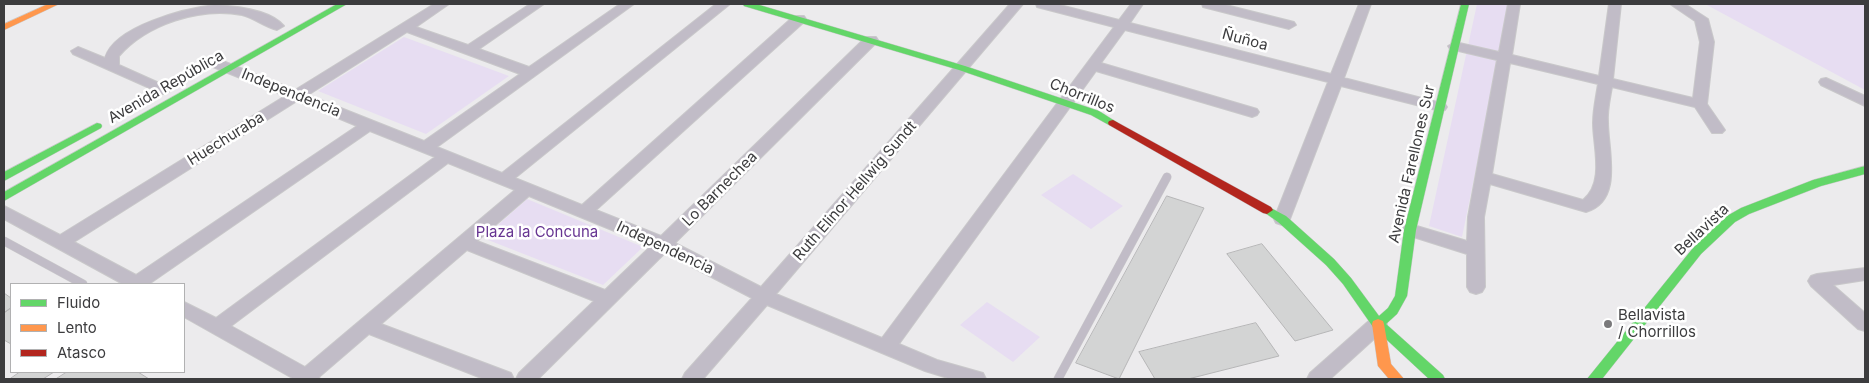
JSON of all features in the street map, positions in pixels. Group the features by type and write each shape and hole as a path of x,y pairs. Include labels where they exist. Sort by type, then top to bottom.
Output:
{"street":[{"path":"4,28 55,4"},
{"name":"Avenida República","path":"4,197 229,60 343,4"},
{"name":"Huechuraba","path":"60,243 443,4"},
{"path":"468,50 538,4"},
{"path":"425,148 628,4"},
{"path":"504,179 724,4"},
{"name":"Ruth Elinor Hellwig Sundt","path":"692,379 1017,4"},
{"name":"Ñuñoa","path":"1042,4 1440,107"},
{"path":"886,347 1137,4"},
{"path":"1208,4 1289,24"},
{"path":"1261,18 1268,4"},
{"path":"1282,219 1365,4"},
{"name":"Avenida Farellones Sur","path":"1378,324 1393,311 1401,296 1410,230 1465,4"},
{"path":"1476,287 1476,217 1514,4"},
{"path":"1482,177 1586,206 1597,198 1604,177 1600,121 1615,4"},
{"path":"1676,4 1701,19 1708,42 1700,104 1717,130"},
{"name":"Chorrillos","path":"757,5 962,68 1095,114 1282,219 1330,262 1358,295 1378,324 1438,379"},
{"path":"112,67 112,56 127,40 167,20 210,7 247,13 281,23"},
{"path":"584,212 799,19"},
{"path":"261,35 281,23"},
{"path":"405,27 531,73"},
{"name":"Lo Barnechea","path":"526,379 871,40"},
{"path":"1455,46 1700,104"},
{"path":"78,51 112,67 167,87"},
{"name":"Independencia","path":"209,64 229,60 295,95 664,244 764,296 932,366 976,379"},
{"path":"1092,66 1252,112"},
{"path":"1826,82 1865,102"},
{"name":"Avenida República","path":"146,99 167,87"},
{"name":"Avenida República","path":"4,177 104,122"},
{"path":"137,283 369,125"},
{"path":"217,327 447,156"},
{"name":"Bellavista","path":"1587,379 1597,375 1697,250 1731,219 1745,211 1818,183 1865,170"},
{"path":"185,310 308,378 527,189"},
{"path":"4,213 134,283"},
{"path":"1410,230 1476,250"},
{"path":"464,242 608,299"},
{"path":"1865,274 1817,281 1865,324"},
{"path":"1317,379 1378,324"},
{"name":"Chorrillos","path":"1378,324 1385,366 1397,379"},
{"path":"367,326 504,379"}],"lane":[{"path":"1058,379 1166,177"},
{"path":"4,241 81,283"}],"green space":[{"path":"1477,4 1510,4 1462,237 1429,226"},
{"path":"1705,4 1865,4 1865,90"},
{"path":"404,37 509,76 426,134 318,91"},
{"path":"1073,174 1123,206 1091,229 1041,195"},
{"name":"Plaza la Concuna","path":"527,199 643,247 603,285 483,238"},
{"path":"987,302 1040,337 1013,362 960,325"}],"building":[{"path":"1167,196 1204,208 1119,379 1076,363"},
{"path":"1262,244 1333,330 1295,341 1227,254"},
{"path":"4,293 10,297 10,309 4,313"},
{"path":"10,309 10,343 4,340 4,313"},
{"path":"1256,323 1279,356 1188,379 1155,379 1139,352"},
{"path":"19,373 52,373 43,379 10,379"},
{"path":"65,373 140,373 149,379 56,379"}],"traffic: fast":[{"path":"4,197 343,4"},
{"path":"747,4 962,68 1095,113 1113,123"},
{"path":"1378,324 1393,311 1401,296 1410,230 1465,4"},
{"path":"4,177 97,126"},
{"path":"1594,379 1697,251 1731,219 1745,211 1817,183 1865,170"},
{"path":"1267,210 1282,219 1330,262 1347,281 1378,324 1438,379"}],"traffic: slow":[{"path":"4,27 55,4"},
{"path":"1378,324 1385,366 1397,379"}],"traffic: jam":[{"path":"1113,123 1267,210"}],"place":[{"name":"Bellavista / Chorrillos","path":"1608,324"}]}
